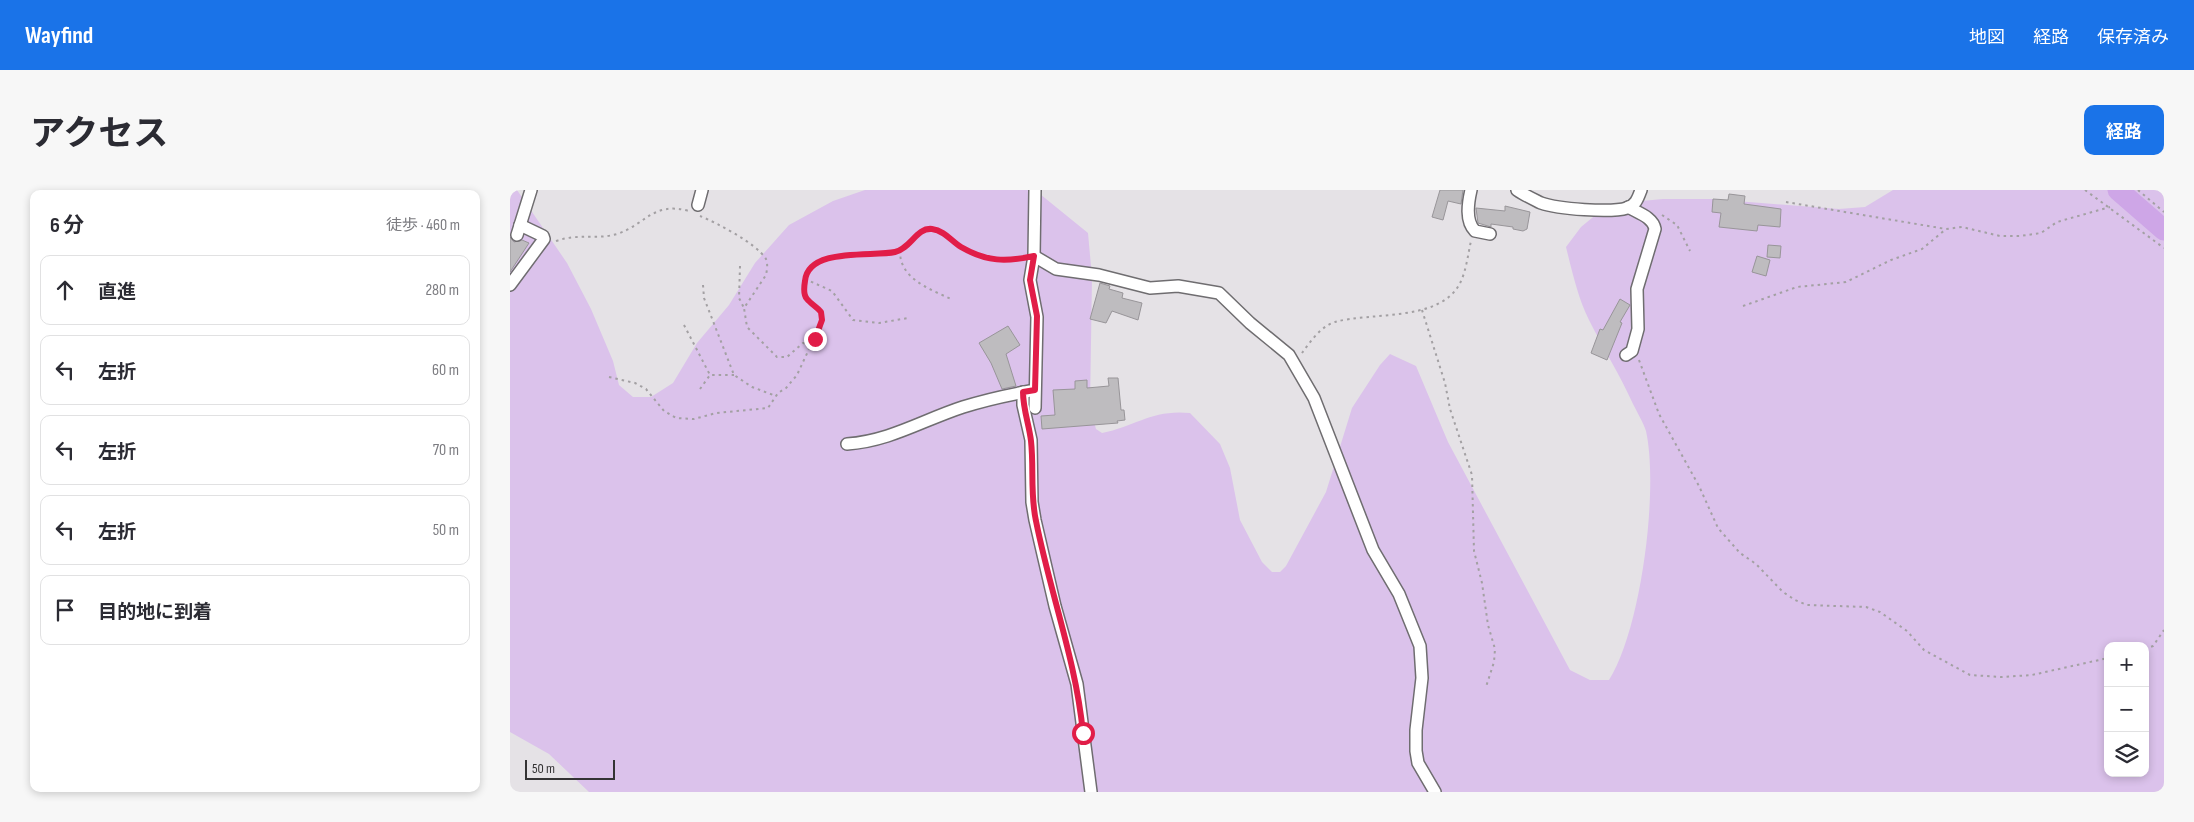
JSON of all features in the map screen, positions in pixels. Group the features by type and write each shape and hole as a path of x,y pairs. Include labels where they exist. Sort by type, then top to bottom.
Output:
{"street":[{"path":"510,285 544,239 543,236 519,230 531,190"},
{"path":"698,205 702,190"},
{"path":"1035,190 1034,256 1030,280 1037,316 1029,391 1023,405 1031,440 1034,511 1049,582 1076,684 1091,792"},
{"path":"1471,190 1469,214 1473,230 1490,234"},
{"path":"1517,190 1542,204 1558,207 1614,210 1628,208 1637,202 1641,190"},
{"path":"1628,208 1649,218 1654,223 1655,229 1638,289 1638,330 1629,353"},
{"path":"1034,256 1056,269 1115,278 1150,288 1186,287 1219,293 1250,323 1277,343 1295,363 1314,398 1373,550 1399,594 1420,646 1422,678 1416,730 1416,751 1418,763 1435,792"},
{"path":"1029,391 1035,408"},
{"path":"847,444 861,443 904,432 964,407 1029,391"}],"path":[{"path":"2085,190 2164,248"},
{"path":"2138,190 2164,212"},
{"path":"1786,202 1946,229 1962,227 2000,236 2041,233 2057,222 2110,207"},
{"path":"549,243 572,235 607,236 619,233 658,211 680,209 689,212 718,224 758,251 765,258 768,269 766,275 744,308"},
{"path":"1657,212 1677,225 1690,251"},
{"path":"610,377 635,383 646,390 664,411 676,418 694,419 736,410 768,408 776,396 786,388 796,375 822,320 821,312 807,300 804,290 806,274 813,265 843,256 900,250 923,230 930,229 938,231 960,246 1002,262 1034,256"},
{"path":"1743,306 1797,287 1846,282 1891,260 1922,249 1946,229"},
{"path":"1295,363 1315,337 1334,322 1422,310 1444,301 1459,286 1473,230"},
{"path":"900,250 903,267 909,276 953,300"},
{"path":"740,266 739,298 744,308 747,327 777,357 787,357 803,343 811,344"},
{"path":"805,280 832,291 853,320 879,323 908,318"},
{"path":"702,285 704,298 734,374 739,380 760,392 776,396"},
{"path":"1422,310 1450,409 1466,450 1472,475 1474,551 1494,649 1494,662 1486,687"},
{"path":"684,325 710,375"},
{"path":"1629,353 1640,362 1659,414 1699,486 1718,528 1740,553 1756,564 1784,592 1795,600 1807,605 1866,607 1880,612 1906,631 1924,650 1970,675 2001,677 2032,674 2104,659"},
{"path":"710,375 734,374"},
{"path":"700,390 710,375"},
{"path":"2149,648 2153,646 2164,630"}],"shaded area":[{"path":"510,190 517,190 567,263 591,309 613,361 619,385 633,397 651,397 673,383 697,343 729,305 755,263 789,225 833,201 865,190 1035,190 1088,233 1092,277 1090,407 1096,429 1102,433 1165,413 1190,413 1220,444 1230,468 1240,520 1262,562 1272,572 1280,572 1286,566 1326,492 1352,408 1380,365 1390,354 1416,366 1448,442 1570,670 1590,680 1609,680 1620,657 1630,628 1638,595 1648,523 1649,457 1646,431 1589,320 1576,284 1566,247 1581,227 1609,204 1663,199 1711,199 1839,209 1865,207 1893,190 2164,190 2164,792 589,792 549,754 510,732"}],"building":[{"path":"1440,190 1463,190 1461,204 1448,201 1443,220 1432,217"},
{"path":"1729,194 1745,196 1744,204 1781,209 1780,227 1758,225 1757,231 1719,227 1721,213 1712,212 1713,199 1728,200"},
{"path":"1505,206 1530,212 1527,229 1523,231 1513,229 1513,227 1491,224 1491,227 1478,223 1476,208 1505,211"},
{"path":"510,237 514,242 522,240 529,243 510,272"},
{"path":"1768,245 1781,246 1780,258 1767,257"},
{"path":"1757,256 1770,260 1766,276 1752,272"},
{"path":"1100,283 1110,286 1109,289 1123,293 1122,298 1142,303 1138,320 1112,311 1106,323 1090,319"},
{"path":"1620,299 1630,305 1620,322 1622,323 1607,360 1591,353 1600,329 1603,330"},
{"path":"1008,326 1020,345 1006,354 1016,386 1002,389 991,363 979,343"},
{"path":"1108,378 1118,378 1121,410 1124,410 1125,420 1117,421 1118,423 1042,429 1041,416 1055,415 1053,390 1075,389 1075,381 1087,380 1087,388 1109,386"}],"waterway":[{"path":"2118,190 2164,230"}],"route":[{"path":"815,339 822,320 821,312 814,303 807,300 804,290 806,274 813,265 859,253 896,252 904,248 923,230 930,229 947,235 960,246 1002,262 1034,256 1030,280 1037,316 1035,390 1023,392 1023,405 1031,440 1032,502 1055,606 1074,670 1083,733"}]}
